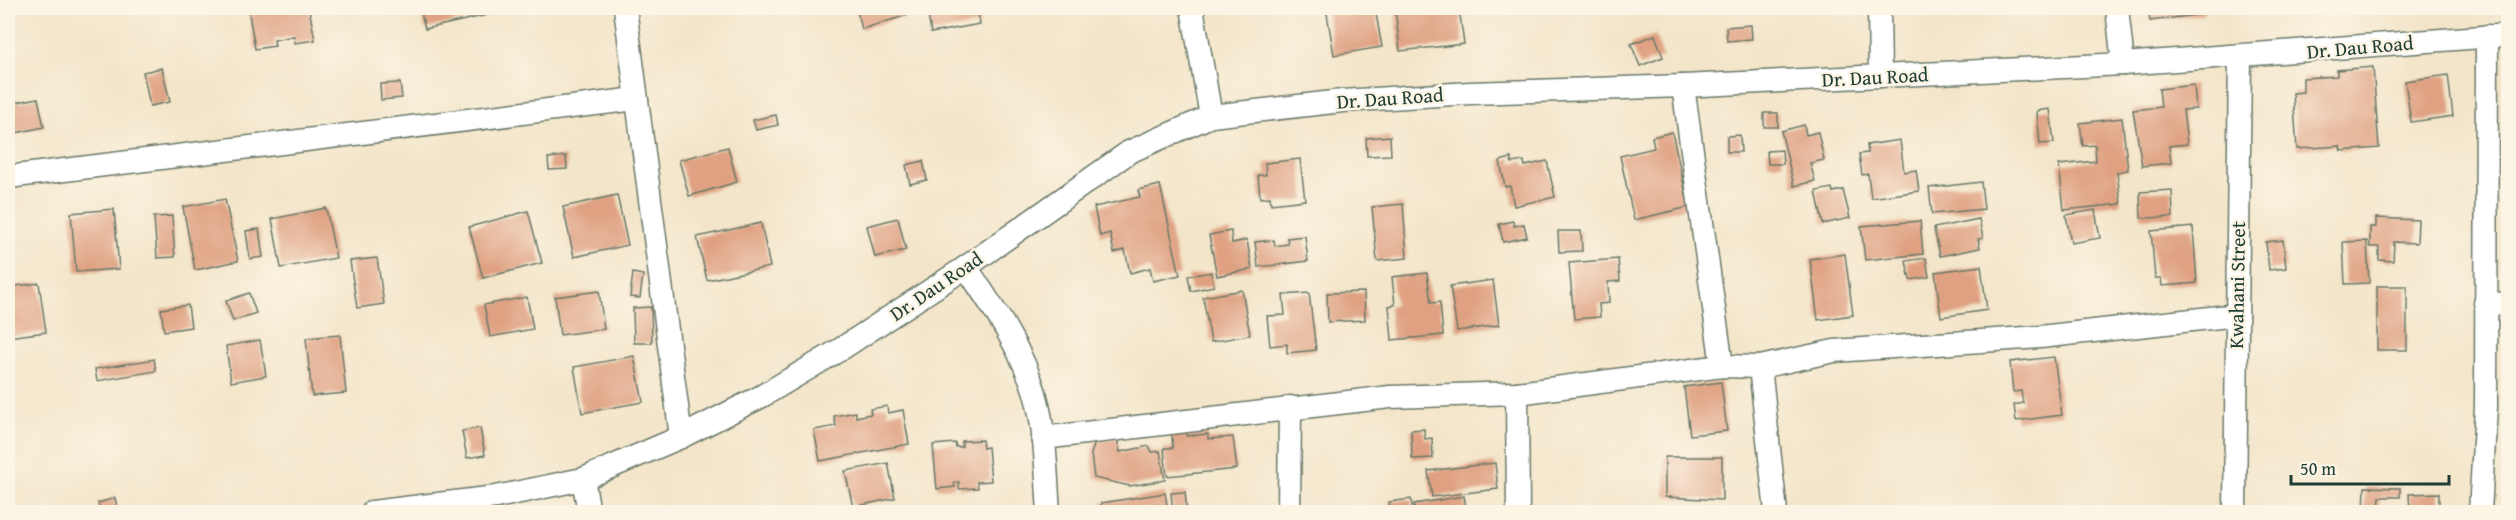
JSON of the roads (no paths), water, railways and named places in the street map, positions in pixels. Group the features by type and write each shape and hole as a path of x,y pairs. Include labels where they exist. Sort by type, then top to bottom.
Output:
{"street":[{"path":"625,8 681,437"},
{"path":"1191,8 1211,116"},
{"path":"1879,8 1880,76"},
{"path":"2117,8 2123,64"},
{"path":"2480,513 2486,407 2485,303 2498,35"},
{"name":"Dr. Dau Road","path":"372,513 496,497 583,479 681,437 762,396 822,361 966,267 1128,152 1211,116 1400,97 1683,86 2123,64 2240,57 2498,35"},
{"name":"Kwahani Street","path":"2235,513 2240,57"},
{"path":"1683,86 1722,366"},
{"path":"8,177 636,99"},
{"path":"966,267 997,314 1022,361 1035,393 1043,438 1049,513"},
{"path":"2485,303 2508,304"},
{"path":"1043,438 1290,407 1390,397 1517,393 1722,366 1760,367 1834,351 2040,337 2236,315"},
{"path":"1760,367 1776,513"},
{"path":"1517,393 1518,513"},
{"path":"1289,513 1290,407"},
{"path":"583,479 589,513"}]}
